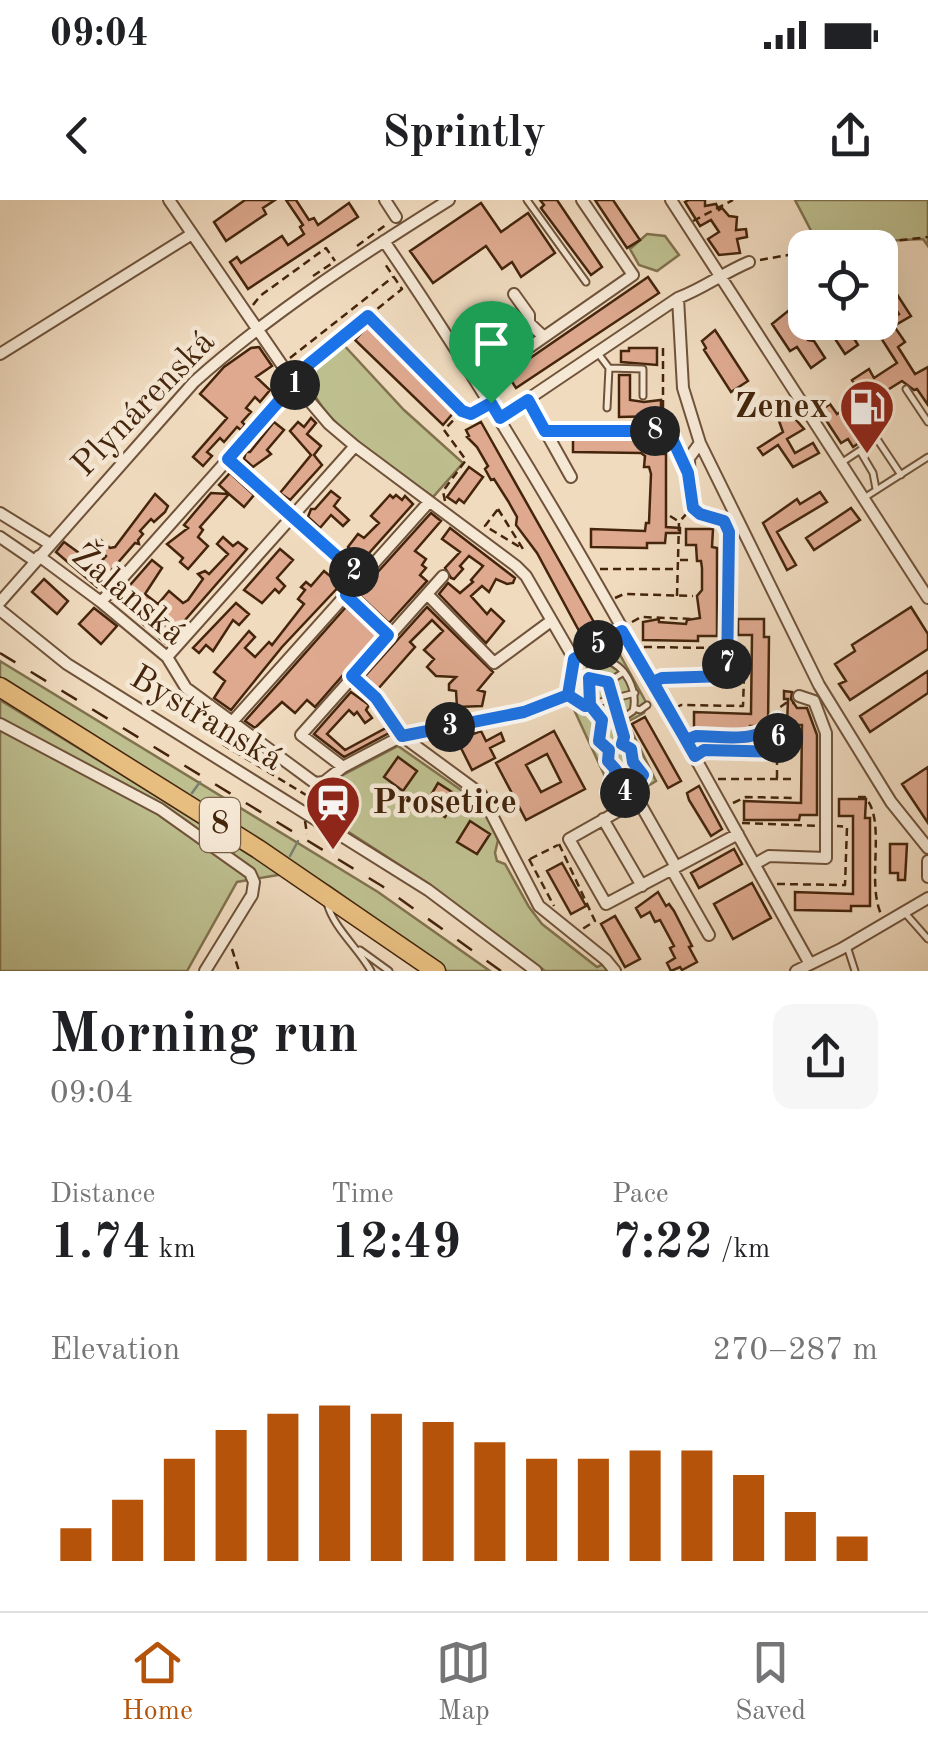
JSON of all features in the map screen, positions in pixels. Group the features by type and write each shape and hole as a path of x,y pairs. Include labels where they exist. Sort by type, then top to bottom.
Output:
{"main road":[{"name":"8","path":"0,687 328,895 436,971"}],"street":[{"path":"169,200 296,386 329,424 526,576 574,659 568,695 524,712 402,736 343,767 327,783"},
{"path":"385,200 396,217"},
{"name":"Plynárenská","path":"0,602 194,382 258,329 448,200"},
{"path":"478,383 633,276 582,200"},
{"path":"671,200 928,598"},
{"path":"0,354 192,234"},
{"path":"384,242 500,418 686,740 811,968"},
{"path":"500,418 678,298 749,262"},
{"path":"514,294 530,323 544,337"},
{"path":"678,298 683,388 700,443 819,685 891,802 928,848"},
{"path":"101,602 296,386"},
{"path":"528,400 572,476"},
{"path":"653,682 662,678 727,676 729,532 724,521 693,508 688,473 690,458 700,443"},
{"path":"167,657 354,446"},
{"path":"228,459 361,578"},
{"path":"233,723 429,502"},
{"path":"0,513 50,544"},
{"name":"Žalanská","path":"0,537 101,602 167,657 186,688 314,783 327,783"},
{"path":"343,767 301,734 443,576"},
{"path":"427,594 494,663 552,621"},
{"path":"346,595 388,635"},
{"name":"Bystřanská","path":"0,610 42,646 96,683 428,890 536,971"},
{"path":"574,659 621,630"},
{"path":"352,676 376,698 402,736 480,794 539,906 615,971"},
{"path":"755,864 769,856 826,858 826,733 814,701 801,697"},
{"path":"0,724 160,809 244,867 254,882 252,895 205,971"},
{"path":"709,935 674,869 638,800 564,842 606,904 642,886 674,869 738,834"},
{"path":"603,818 642,886"},
{"path":"928,860 928,877"},
{"path":"796,971 811,968 928,898"}],"lane":[{"path":"527,200 586,282"},
{"path":"596,352 609,368 607,408"},
{"path":"609,368 643,370 643,396"},
{"path":"906,389 928,422"},
{"path":"842,463 877,439 901,475"},
{"path":"860,450 873,473 876,489"},
{"path":"864,498 928,457"},
{"path":"602,662 615,663 624,672 635,694 634,708 617,722 602,720 590,705 589,678 594,667 602,662"},
{"path":"589,678 608,682 624,672"},
{"path":"608,682 624,737 622,744 609,750"},
{"path":"568,695 585,706 635,694"},
{"path":"634,708 640,710 648,705"},
{"path":"602,720 599,741 609,750"},
{"path":"616,770 628,768 633,762 633,752 622,744"},
{"path":"609,750 608,761 616,770"},
{"path":"616,770 609,792 614,797 643,779 633,762"},
{"path":"328,895 326,908 337,926 389,971"},
{"path":"905,913 928,939"},
{"path":"847,945 856,971"},
{"path":"358,948 371,971"}],"path":[{"path":"688,225 733,200"},
{"path":"313,276 396,217"},
{"path":"898,241 928,237"},
{"path":"326,248 335,261"},
{"path":"749,262 788,255"},
{"path":"296,386 304,382 308,365 402,289 384,265 394,256"},
{"path":"381,272 387,268"},
{"path":"289,359 393,277"},
{"path":"368,316 462,411 471,414 491,403"},
{"path":"663,348 663,418 688,473"},
{"path":"442,512 446,506 443,491 466,460 444,430 462,411"},
{"path":"545,431 653,431 671,436"},
{"path":"677,596 679,522 693,508"},
{"path":"498,509 506,522 523,549 485,526 498,509"},
{"path":"670,516 679,522"},
{"path":"670,534 679,535"},
{"path":"678,560 694,560"},
{"path":"589,574 604,566 678,569"},
{"path":"605,603 624,594 693,596"},
{"path":"621,630 641,617 694,619"},
{"path":"777,778 779,708 797,703 801,697"},
{"path":"686,740 696,736 759,736 777,720"},
{"path":"233,723 222,744 316,802"},
{"path":"778,741 795,741"},
{"path":"695,756 704,750 778,752"},
{"path":"710,783 719,778 792,779"},
{"path":"308,834 304,825 327,783"},
{"path":"723,808 746,796 795,798"},
{"path":"858,797 870,802 874,816 874,898 886,924"},
{"path":"517,864 564,842 595,921 578,931"},
{"path":"529,859 561,919"},
{"path":"228,933 240,971"}],"green space":[{"path":"795,200 928,200 928,246 923,239 898,240 898,230 811,230"},
{"path":"647,234 665,236 679,255 657,271 639,265 630,249"},
{"path":"341,342 404,410 463,463 433,497 357,442 338,425 312,390 308,372 313,363"},
{"path":"613,651 619,653 647,704 644,713 627,722 656,781 615,806 603,787 608,783 570,701 586,695 587,666"},
{"path":"0,661 378,892 490,971 445,971 332,888 0,680"},
{"path":"0,700 284,874 237,882 187,971 0,971"},
{"path":"398,746 482,807 498,840 497,861 505,864 542,924 597,967 604,964 610,971 545,971 426,882 313,809 343,775"}],"building":[{"path":"245,200 275,200 263,208 266,214 226,241 214,222"},
{"path":"286,200 296,200 309,220 314,218 318,225 349,203 358,217 248,289 230,262 237,257 241,263 282,236 288,245 304,234 300,227 303,225"},
{"path":"540,200 557,200 602,267 591,275 541,208 544,205"},
{"path":"595,200 613,200 640,240 627,248"},
{"path":"705,200 705,206 716,204 719,210 737,217 736,230 746,229 747,237 737,239 740,253 719,255 708,239 719,232 711,220 700,226 685,202"},
{"path":"481,203 501,232 528,213 555,253 521,277 512,262 502,269 486,246 433,283 410,251"},
{"path":"648,277 659,293 516,388 507,374"},
{"path":"898,296 911,316 898,324"},
{"path":"788,311 788,340 814,341 825,358 811,368 797,347 790,351 772,324"},
{"path":"511,318 520,332 484,357 475,343"},
{"path":"367,327 393,348 454,412 443,425 355,340"},
{"path":"715,330 748,381 731,392 704,350 702,341"},
{"path":"898,332 905,342 898,347 915,374 928,367 928,405 917,389 902,381 870,401 878,413 860,425 868,437 853,447 848,439 841,443 820,411 830,404 837,414 863,397 852,380 869,369 874,378 897,363 882,340 898,340"},
{"path":"836,340 855,340 858,345 845,354"},
{"path":"259,347 272,366 256,377 270,390 260,402 255,397 246,408 251,412 242,422 245,425 241,430 237,427 224,442 220,438 207,452 212,456 203,466 193,457 227,418 200,394 224,367 251,348"},
{"path":"657,348 657,365 621,362 621,351"},
{"path":"619,375 630,375 630,400 661,400 661,416 619,417"},
{"path":"790,413 804,429 787,439 795,453 813,443 819,453 793,467 778,445 763,455 758,448 783,432 779,421"},
{"path":"311,418 316,423 307,434 321,446 314,455 322,465 290,500 280,493 311,455 290,431 298,422 304,427"},
{"path":"274,422 284,430 267,450 271,454 253,467 244,459 246,452"},
{"path":"481,422 600,633 585,642 537,553 516,525 517,517 508,501 491,480 485,469 488,466 467,437 466,430"},
{"path":"573,432 661,436 662,454 666,454 666,527 680,528 680,533 666,533 665,543 647,543 647,548 591,547 591,529 645,531 649,523 651,474 649,467 644,467 645,456 641,453 573,452"},
{"path":"469,467 483,477 464,503 459,499 456,503 447,497"},
{"path":"230,473 254,495 244,507 219,485"},
{"path":"331,491 340,498 334,506 349,520 343,526 331,515 320,528 308,517 311,509"},
{"path":"820,492 827,502 777,532 796,565 787,570 763,523 797,499 800,504"},
{"path":"211,493 229,494 200,527 203,530 198,537 208,546 188,569 180,562 183,558 167,544 188,528 184,525"},
{"path":"155,494 168,506 165,512 140,531 143,534 139,544 135,543 97,587 56,552 64,542 97,566 106,556 90,542 96,536 110,548 115,547"},
{"path":"390,495 402,500 405,496 413,504 361,562 348,547 358,534 364,538 379,523 371,516"},
{"path":"851,508 860,520 814,550 806,538"},
{"path":"431,513 441,521 415,551 426,559 422,565 426,568 420,575 427,581 389,623 358,594"},
{"path":"450,528 515,578 507,584 496,579 489,592 482,586 471,596 487,614 491,609 504,621 486,643 439,594 448,583 460,593 483,566 469,556 460,566 463,569 451,578 445,568 460,552 442,539"},
{"path":"686,529 713,529 712,547 717,548 717,636 698,636 698,641 643,640 643,622 659,619 686,624 687,620 700,618 697,596 702,590 701,561 697,561 696,545 686,545"},
{"path":"223,537 233,546 238,542 247,549 165,643 156,635 168,621 158,612 145,626 135,617 140,611 124,592 152,560 162,568 145,594 158,604 169,591 183,603 203,579 198,574 209,574 228,554 217,544"},
{"path":"280,549 293,560 277,578 285,586 279,593 275,589 262,603 244,590"},
{"path":"324,571 330,576 334,571 344,581 282,647 231,710 214,698 225,681 214,672 249,631 255,637 245,648 255,657 269,642 272,645 304,604 298,599 305,590 301,587 306,582 311,586"},
{"path":"44,579 68,601 57,614 32,592"},
{"path":"236,603 249,614 239,625 233,620 213,651 206,645 199,653 193,648"},
{"path":"346,607 377,636 315,707 307,700 295,713 282,702 255,728 245,721"},
{"path":"427,607 493,672 478,690 485,692 482,706 457,707 456,691 449,690 456,677 436,676 427,667 434,659 424,650 443,631 432,620 410,642 415,647 378,689 365,676"},
{"path":"911,607 928,634 928,649 850,700 839,684 846,681 835,664 855,651 852,645"},
{"path":"94,608 117,626 101,644 79,624"},
{"path":"738,619 764,619 764,637 769,637 768,726 750,726 750,731 694,731 694,712 751,714 752,635 738,635"},
{"path":"928,671 928,693 870,732 860,716"},
{"path":"784,691 792,692 791,699 797,708 807,708 817,735 817,815 800,815 799,820 744,820 744,801 801,803 802,725 787,725 788,699 784,699"},
{"path":"351,692 369,705 366,710 372,718 365,723 357,712 354,715 349,710 327,734 345,750 386,728 389,733 344,757 314,734"},
{"path":"645,717 681,781 668,788 632,724"},
{"path":"481,731 486,741 501,733 504,741 490,748 495,758 472,770 457,740"},
{"path":"554,731 585,789 526,820 496,763","holes":["547,754 561,782 541,792 526,765"]},
{"path":"398,757 417,771 403,791 384,777"},
{"path":"928,767 928,823 902,784"},
{"path":"438,783 458,796 445,817 425,805"},
{"path":"699,786 722,829 711,836 687,793"},
{"path":"839,799 866,799 865,818 870,818 870,906 851,906 851,911 795,910 795,892 853,894 853,816 839,816"},
{"path":"470,821 490,834 477,854 457,842"},
{"path":"890,844 907,844 905,880 898,880 898,873 890,873"},
{"path":"734,849 742,864 699,888 691,873"},
{"path":"562,863 586,906 571,914 547,871"},
{"path":"752,883 771,918 733,939 714,904"},
{"path":"658,892 674,911 697,962 682,970 680,967 671,971 667,963 675,958 670,948 674,946 660,920 655,922 650,912 641,917 636,908"},
{"path":"615,916 640,959 625,967 601,924"}],"waterway":[{"path":"192,793 200,782"},
{"path":"290,856 298,841"}],"railway":[{"path":"0,653 382,886 501,971"}],"place":[{"name":"Zenex","path":"867,456"},
{"name":"Prosetice","path":"333,852"}],"route":[{"path":"491,403 471,414 462,411 368,316 308,365 304,382 298,387 294,384 228,459 361,578 346,595 388,635 352,676 376,698 402,736 524,712 568,695 590,705 602,720 598,736 602,746 609,750 608,761 616,770 609,792 617,797 637,786 643,775 633,762 631,749 622,744 624,737 608,682 589,678 590,705 585,706 568,695 574,659 622,631 653,682 686,740 696,736 759,736 777,720 778,752 704,750 695,756 653,682 662,678 727,676 728,526 693,508 688,473 671,436 653,431 545,431 528,400 500,418 491,403"}]}
